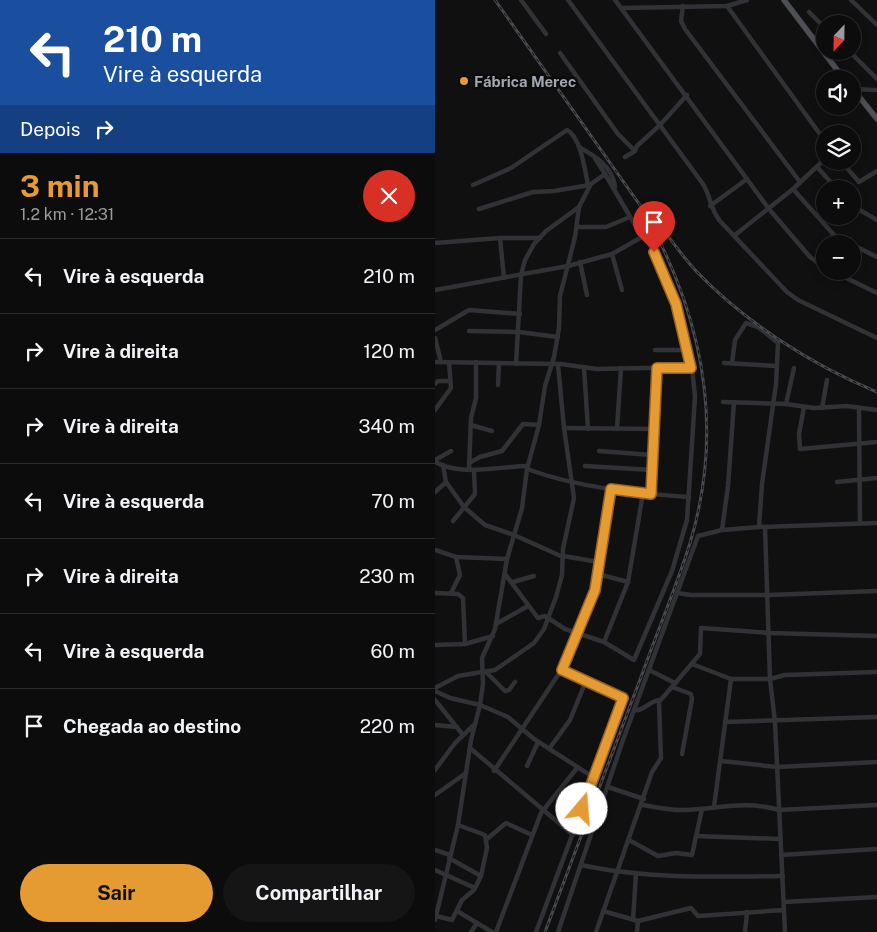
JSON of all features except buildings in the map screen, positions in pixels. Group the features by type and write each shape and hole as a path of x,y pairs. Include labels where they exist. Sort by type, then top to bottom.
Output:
{"main road":[{"path":"784,0 837,70"},
{"path":"861,99 877,120"}],"street":[{"path":"521,0 545,34"},
{"path":"568,0 707,191 713,213 781,286 798,300 877,338"},
{"path":"615,0 687,95 769,209 816,261"},
{"path":"621,8 727,6 747,0"},
{"path":"851,0 877,25"},
{"path":"683,6 681,20 685,29 800,182"},
{"path":"727,6 816,129"},
{"path":"809,12 816,19"},
{"path":"560,52 618,134 635,151"},
{"path":"858,60 877,79"},
{"path":"861,89 877,90"},
{"path":"625,157 635,151 641,142 660,125 687,95"},
{"path":"435,690 458,676 485,673 501,667 537,640 560,585 574,498 555,365 561,296 577,228 579,207 590,185 579,147 571,132 564,130 551,142 511,168 473,185"},
{"path":"579,147 593,155 613,175 615,188"},
{"path":"505,574 539,618 544,615 578,635 604,642 635,660 676,558 687,520 695,397 683,326 669,284 652,249 642,237 615,188 593,155"},
{"path":"735,235 769,209 816,168"},
{"path":"820,170 829,180"},
{"path":"849,170 859,182 876,174"},
{"path":"479,209 533,192 554,191 590,185 605,174"},
{"path":"710,206 747,179"},
{"path":"793,189 834,235"},
{"path":"516,364 521,275 529,252 539,238 561,219 579,207"},
{"path":"861,211 877,220"},
{"path":"577,228 606,227 630,217"},
{"path":"435,290 568,266 613,254 642,237"},
{"path":"435,243 500,238 539,238"},
{"path":"500,238 504,278"},
{"path":"861,249 877,257"},
{"path":"613,254 622,290"},
{"path":"581,262 587,295"},
{"path":"850,280 877,293"},
{"path":"435,330 469,310 520,314"},
{"path":"732,363 735,340 744,324 749,322 778,343 773,404 759,503 759,527"},
{"path":"469,331 519,332 558,337"},
{"path":"435,338 441,362"},
{"path":"655,350 687,350"},
{"path":"435,362 555,365 584,368 691,368"},
{"path":"435,410 449,392 449,362"},
{"path":"453,521 476,491 469,463 471,425 476,398 476,362"},
{"path":"498,385 499,363"},
{"path":"724,364 777,366"},
{"path":"458,825 482,833 487,839 486,861 475,888 462,900 452,920 436,915 458,825 470,748 481,705 485,673 482,658 493,636 496,624 507,559 522,508 528,468 539,425 543,392 555,365"},
{"path":"584,368 588,429"},
{"path":"617,429 621,368"},
{"path":"651,494 657,368"},
{"path":"786,404 794,368"},
{"path":"822,408 827,380"},
{"path":"435,384 438,381 450,381"},
{"path":"723,402 786,404 822,408 829,406 877,410"},
{"path":"722,530 728,486 734,402"},
{"path":"804,407 799,434 800,449 859,442 877,442"},
{"path":"859,408 860,523"},
{"path":"469,463 479,457 502,451 523,424 539,425"},
{"path":"471,425 492,431"},
{"path":"564,428 654,430"},
{"path":"435,461 451,451"},
{"path":"599,451 652,455"},
{"path":"435,461 443,465 472,470 528,468 572,482 611,489 689,497"},
{"path":"443,465 446,482 463,507 488,527 514,535 563,557 599,562"},
{"path":"585,466 652,470"},
{"path":"837,482 877,478"},
{"path":"435,492 446,482"},
{"path":"494,770 521,727 562,670 578,635 595,590 611,489"},
{"path":"604,642 628,582 643,493"},
{"path":"558,932 634,710 698,536 722,530 759,527 877,523"},
{"path":"765,528 769,595 770,679 775,722 785,932"},
{"path":"435,550 456,557 507,559"},
{"path":"451,593 460,575 456,557"},
{"path":"598,574 628,582"},
{"path":"513,582 534,576"},
{"path":"677,593 691,595 769,595 877,591"},
{"path":"435,592 451,593 463,598 465,644"},
{"path":"496,624 528,606"},
{"path":"634,710 639,711 660,700 692,664 702,649 702,627 770,633 877,636"},
{"path":"435,646 465,644 493,636"},
{"path":"692,664 731,679 770,679 785,675 877,672"},
{"path":"536,932 623,698 562,670"},
{"path":"649,670 691,694 692,699 682,754"},
{"path":"485,673 505,692 515,682"},
{"path":"714,807 731,691 731,679"},
{"path":"549,749 570,720 586,681"},
{"path":"435,690 450,698 481,705 508,717 539,742 593,777"},
{"path":"435,700 463,735"},
{"path":"596,932 652,772 661,758 660,700"},
{"path":"725,722 775,722 877,717"},
{"path":"435,770 463,735 475,724"},
{"path":"435,726 457,727"},
{"path":"527,766 539,742"},
{"path":"470,748 573,835"},
{"path":"721,761 777,766 877,762"},
{"path":"457,911 494,932 543,810 577,768"},
{"path":"435,795 466,773"},
{"path":"608,787 643,802 678,810 749,804 779,810 877,805"},
{"path":"629,840 658,856 676,853 692,855 702,809"},
{"path":"487,839 506,823 532,835"},
{"path":"696,836 780,839"},
{"path":"781,855 877,849"},
{"path":"435,850 481,876"},
{"path":"581,866 636,873 718,877 783,876"},
{"path":"435,870 475,888"},
{"path":"636,873 637,932"},
{"path":"784,902 877,897"},
{"path":"603,912 636,921 691,908 697,916 784,910"},
{"path":"745,932 747,912"},
{"path":"471,932 477,923"}],"railway":[{"path":"495,0 642,208 663,248 680,288 693,329 702,370 706,412 706,455 701,499 690,543 673,593 545,932"},
{"path":"652,215 697,272 716,291 758,325 804,356 877,392"}],"place":[{"name":"Fábrica Merec","path":"464,81"}],"route":[{"path":"582,809 623,698 562,670 571,652 597,583 611,489 651,494 657,368 691,368 683,326 676,304 654,252"}]}
